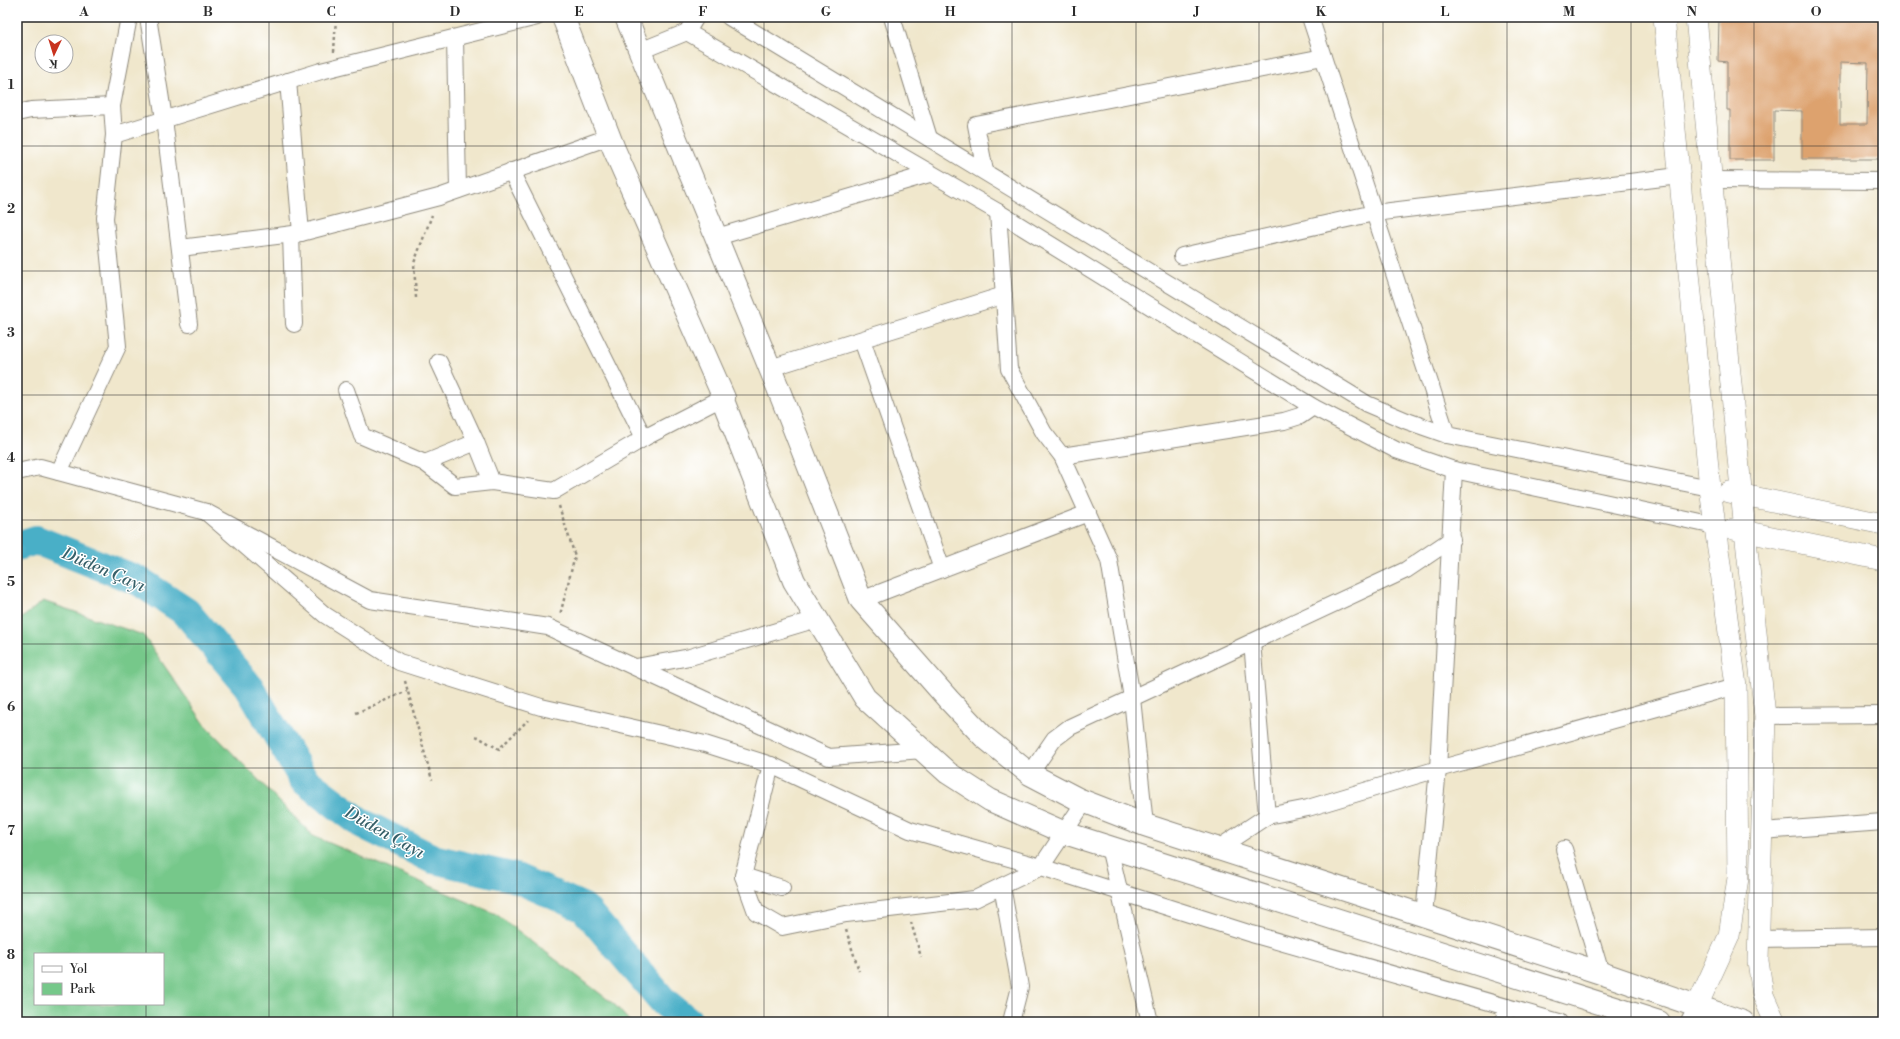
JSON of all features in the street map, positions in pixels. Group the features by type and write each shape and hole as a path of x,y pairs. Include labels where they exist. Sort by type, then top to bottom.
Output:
{"main road":[{"path":"563,17 609,137 724,398 722,398 794,582 865,698 948,773 990,800 1065,832 1659,1022"},
{"path":"626,17 770,368 861,600 948,699 984,737 1030,774 1085,801 1145,825 1601,972 1693,1014 1743,1022"}],"street":[{"path":"59,472 118,346 105,218 114,135 112,106 129,17"},
{"path":"148,17 164,119 189,324"},
{"path":"114,135 333,68 537,17"},
{"path":"640,51 687,32 696,17"},
{"path":"728,17 985,171 1366,404 1407,421 1447,435 1883,524"},
{"path":"892,17 929,138"},
{"path":"1310,17 1447,435"},
{"path":"1664,17 1710,488 1736,686 1738,878 1729,936 1693,1014"},
{"path":"1696,17 1711,180 1721,266 1741,494 1765,716 1758,961 1764,995 1775,1022"},
{"path":"687,32 929,174 998,212 1313,407 1396,450 1454,470 1715,526 1883,560"},
{"path":"455,38 458,190"},
{"path":"985,171 976,125 1323,57"},
{"path":"288,81 296,234 294,324"},
{"path":"17,113 31,110 112,106"},
{"path":"180,248 296,234 439,197 609,137"},
{"path":"511,171 644,438"},
{"path":"716,237 929,174"},
{"path":"1182,256 1374,213 1680,176"},
{"path":"1711,180 1883,180"},
{"path":"998,212 1009,369 1044,432 1062,456 1109,560 1132,698 1145,825"},
{"path":"770,368 1004,295"},
{"path":"862,340 942,569"},
{"path":"439,362 476,442 492,482"},
{"path":"346,390 362,436 425,463 455,486 492,482 554,492 644,438 722,398"},
{"path":"1062,456 1284,421 1300,416 1313,407"},
{"path":"425,463 476,442"},
{"path":"17,472 40,467 206,512 370,600 548,627 829,757 923,750"},
{"path":"1424,914 1438,769 1452,539 1454,470"},
{"path":"206,512 325,616 399,662 541,707 706,744 771,765 910,830 1041,867 1252,934 1559,1022"},
{"path":"861,600 1088,513"},
{"path":"1030,774 1054,739 1070,727 1406,570 1452,539"},
{"path":"636,667 690,657 817,619"},
{"path":"1252,642 1267,816"},
{"path":"1217,848 1267,816 1308,808 1438,769 1736,686"},
{"path":"1765,716 1883,715"},
{"path":"771,765 743,876 756,912 782,927 840,915 975,899 1041,867 1085,801"},
{"path":"1762,831 1883,822"},
{"path":"1109,847 1150,1022"},
{"path":"1564,849 1601,972"},
{"path":"743,876 782,888"},
{"path":"1002,886 1020,987 1010,1022"},
{"path":"1759,939 1883,937"},
{"path":"1503,1022 1507,1007"}],"path":[{"path":"333,68 336,17"},
{"path":"416,298 414,263 439,197"},
{"path":"554,492 575,556 556,630"},
{"path":"399,662 432,780"},
{"path":"356,713 407,690"},
{"path":"476,736 499,749 541,707"},
{"path":"906,906 921,957"},
{"path":"840,915 859,970"}],"green space":[{"path":"43,601 143,635 206,726 313,836 496,914 615,1005 630,1022 17,1022 17,622"}],"building":[{"path":"1719,17 1825,20 1825,18 1883,19 1883,159 1802,159 1802,111 1774,110 1774,160 1730,160 1730,110 1727,110 1727,62 1718,61","holes":["1840,62 1868,63 1867,124 1840,124"]}],"waterway":[{"name":"Düden Çayı","path":"17,546 36,540 139,581 186,612 249,687 304,780 361,823 433,859 516,878 584,908 664,1002 689,1022"}]}
